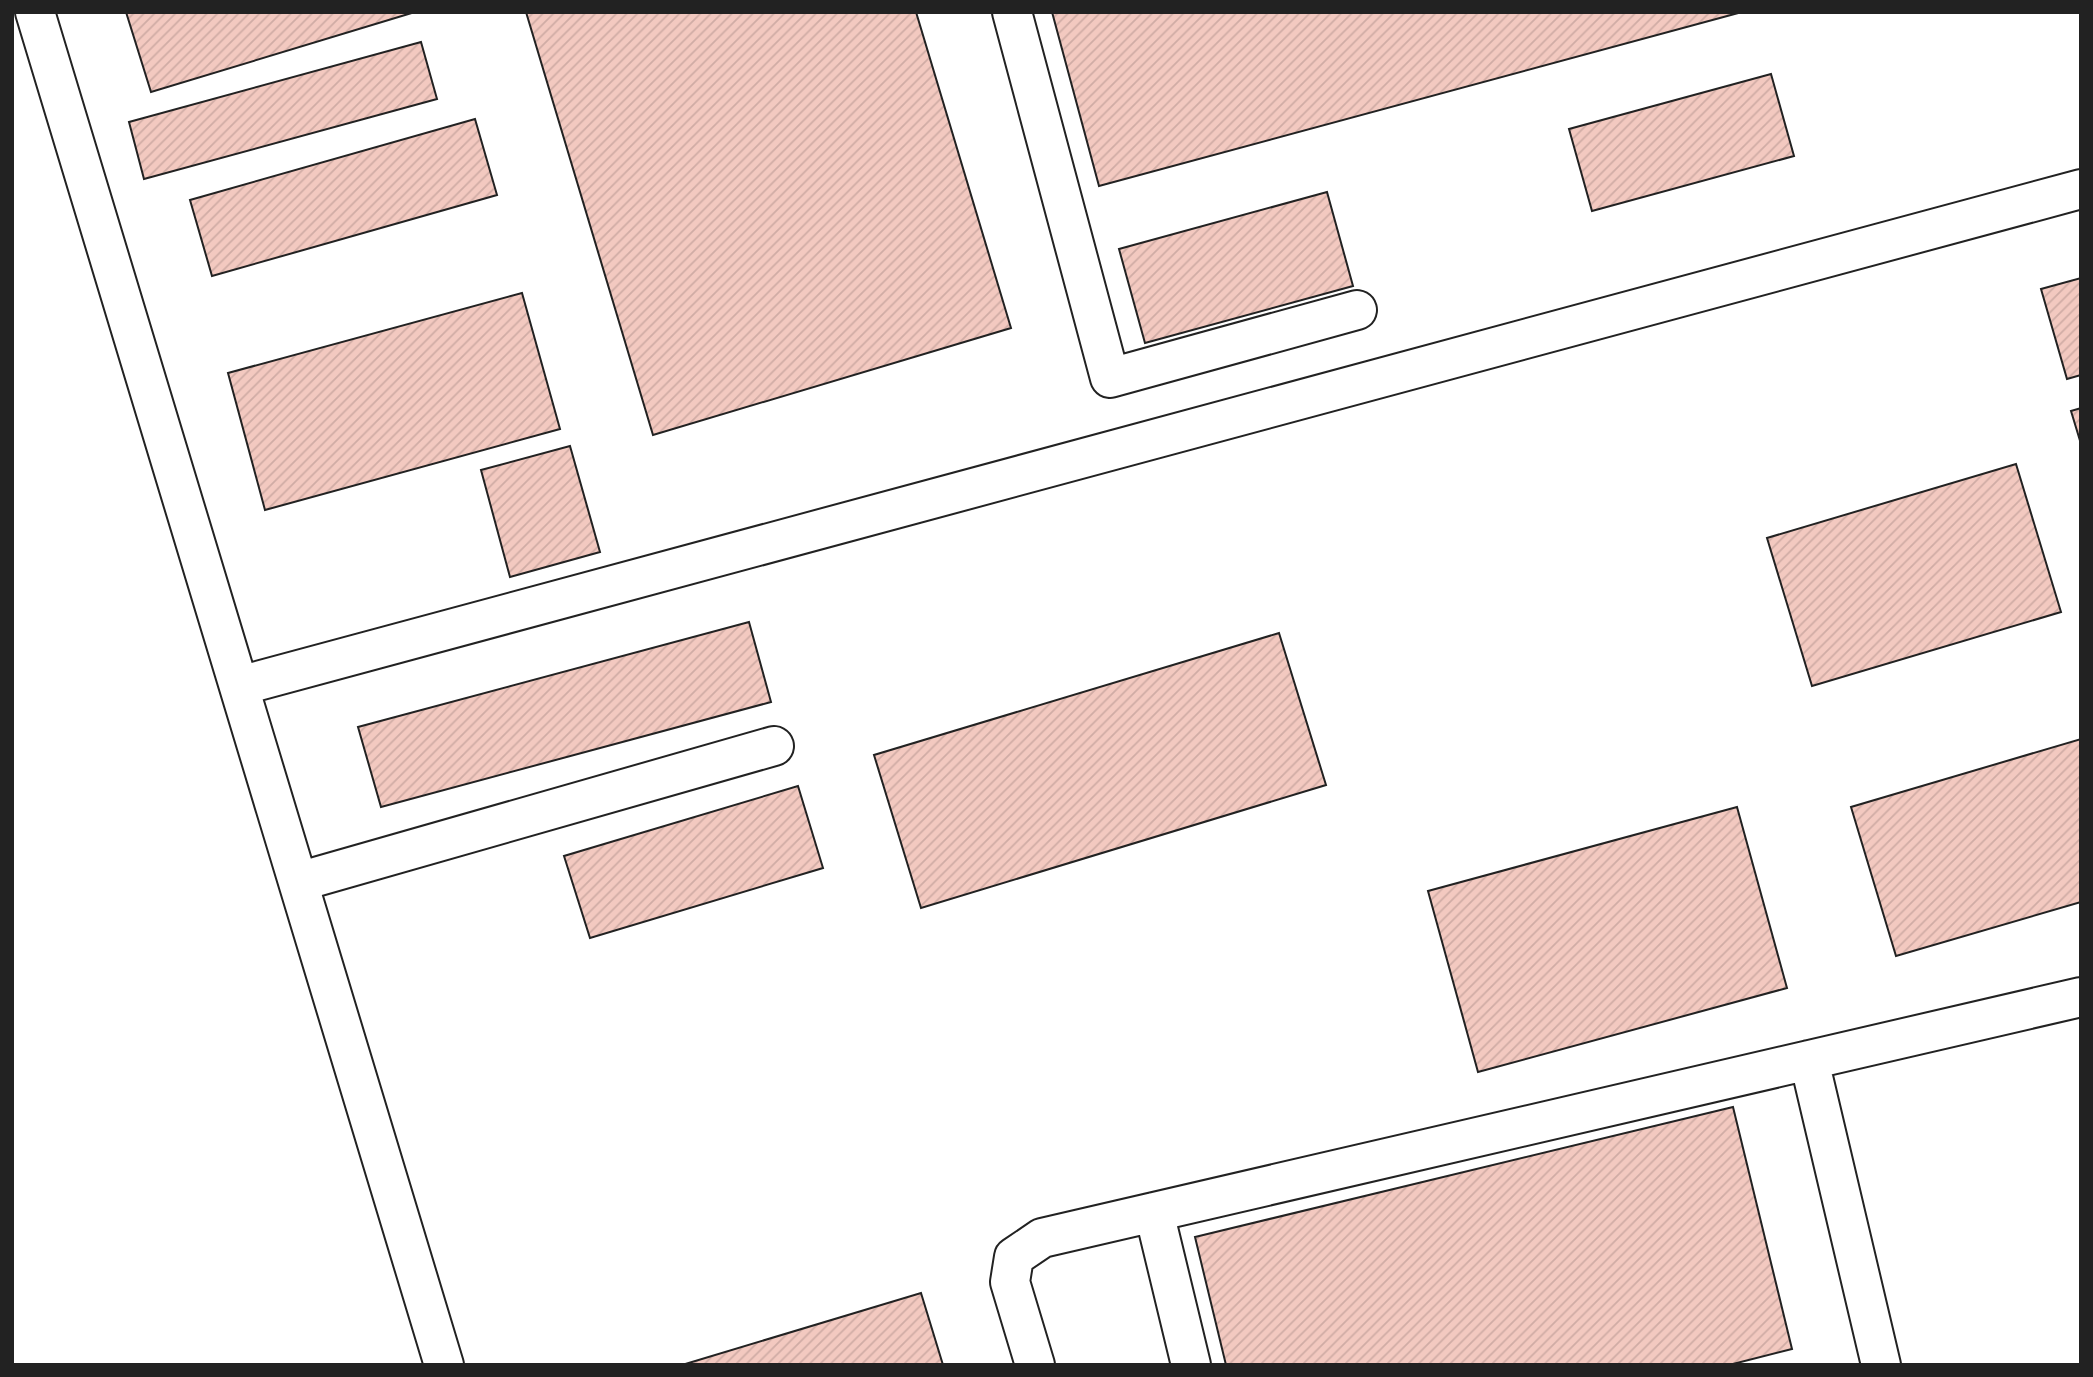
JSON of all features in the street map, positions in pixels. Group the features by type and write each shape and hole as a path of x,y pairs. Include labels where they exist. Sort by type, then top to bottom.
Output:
{"street":[{"path":"35,12 444,1365"},
{"path":"1012,12 1110,377 1357,310"},
{"path":"239,686 2081,188"},
{"path":"298,881 774,746"},
{"path":"1035,1365 1010,1282 1014,1257 1042,1238 2081,997"},
{"path":"1810,1060 1881,1365"},
{"path":"1154,1212 1191,1365"}],"building":[{"path":"126,12 415,12 151,92"},
{"path":"526,12 916,12 1011,328 653,435"},
{"path":"1052,12 1742,12 1099,186"},
{"path":"421,42 437,99 144,179 129,122"},
{"path":"1771,74 1794,156 1592,211 1569,129"},
{"path":"475,119 497,195 212,276 190,200"},
{"path":"1327,192 1353,286 1145,343 1119,249"},
{"path":"2081,278 2081,375 2067,379 2041,289"},
{"path":"522,293 560,429 265,510 228,373"},
{"path":"2081,408 2081,444 2071,411"},
{"path":"570,446 600,552 510,577 481,470"},
{"path":"2016,464 2061,612 1812,686 1767,538"},
{"path":"749,622 771,702 381,807 358,727"},
{"path":"1279,633 1326,785 921,908 874,755"},
{"path":"2081,739 2081,902 1896,956 1851,807"},
{"path":"798,786 823,868 590,938 564,856"},
{"path":"1737,807 1787,988 1478,1072 1428,891"},
{"path":"1733,1107 1792,1349 1729,1365 1226,1365 1195,1237"},
{"path":"921,1293 943,1365 682,1365"}]}
